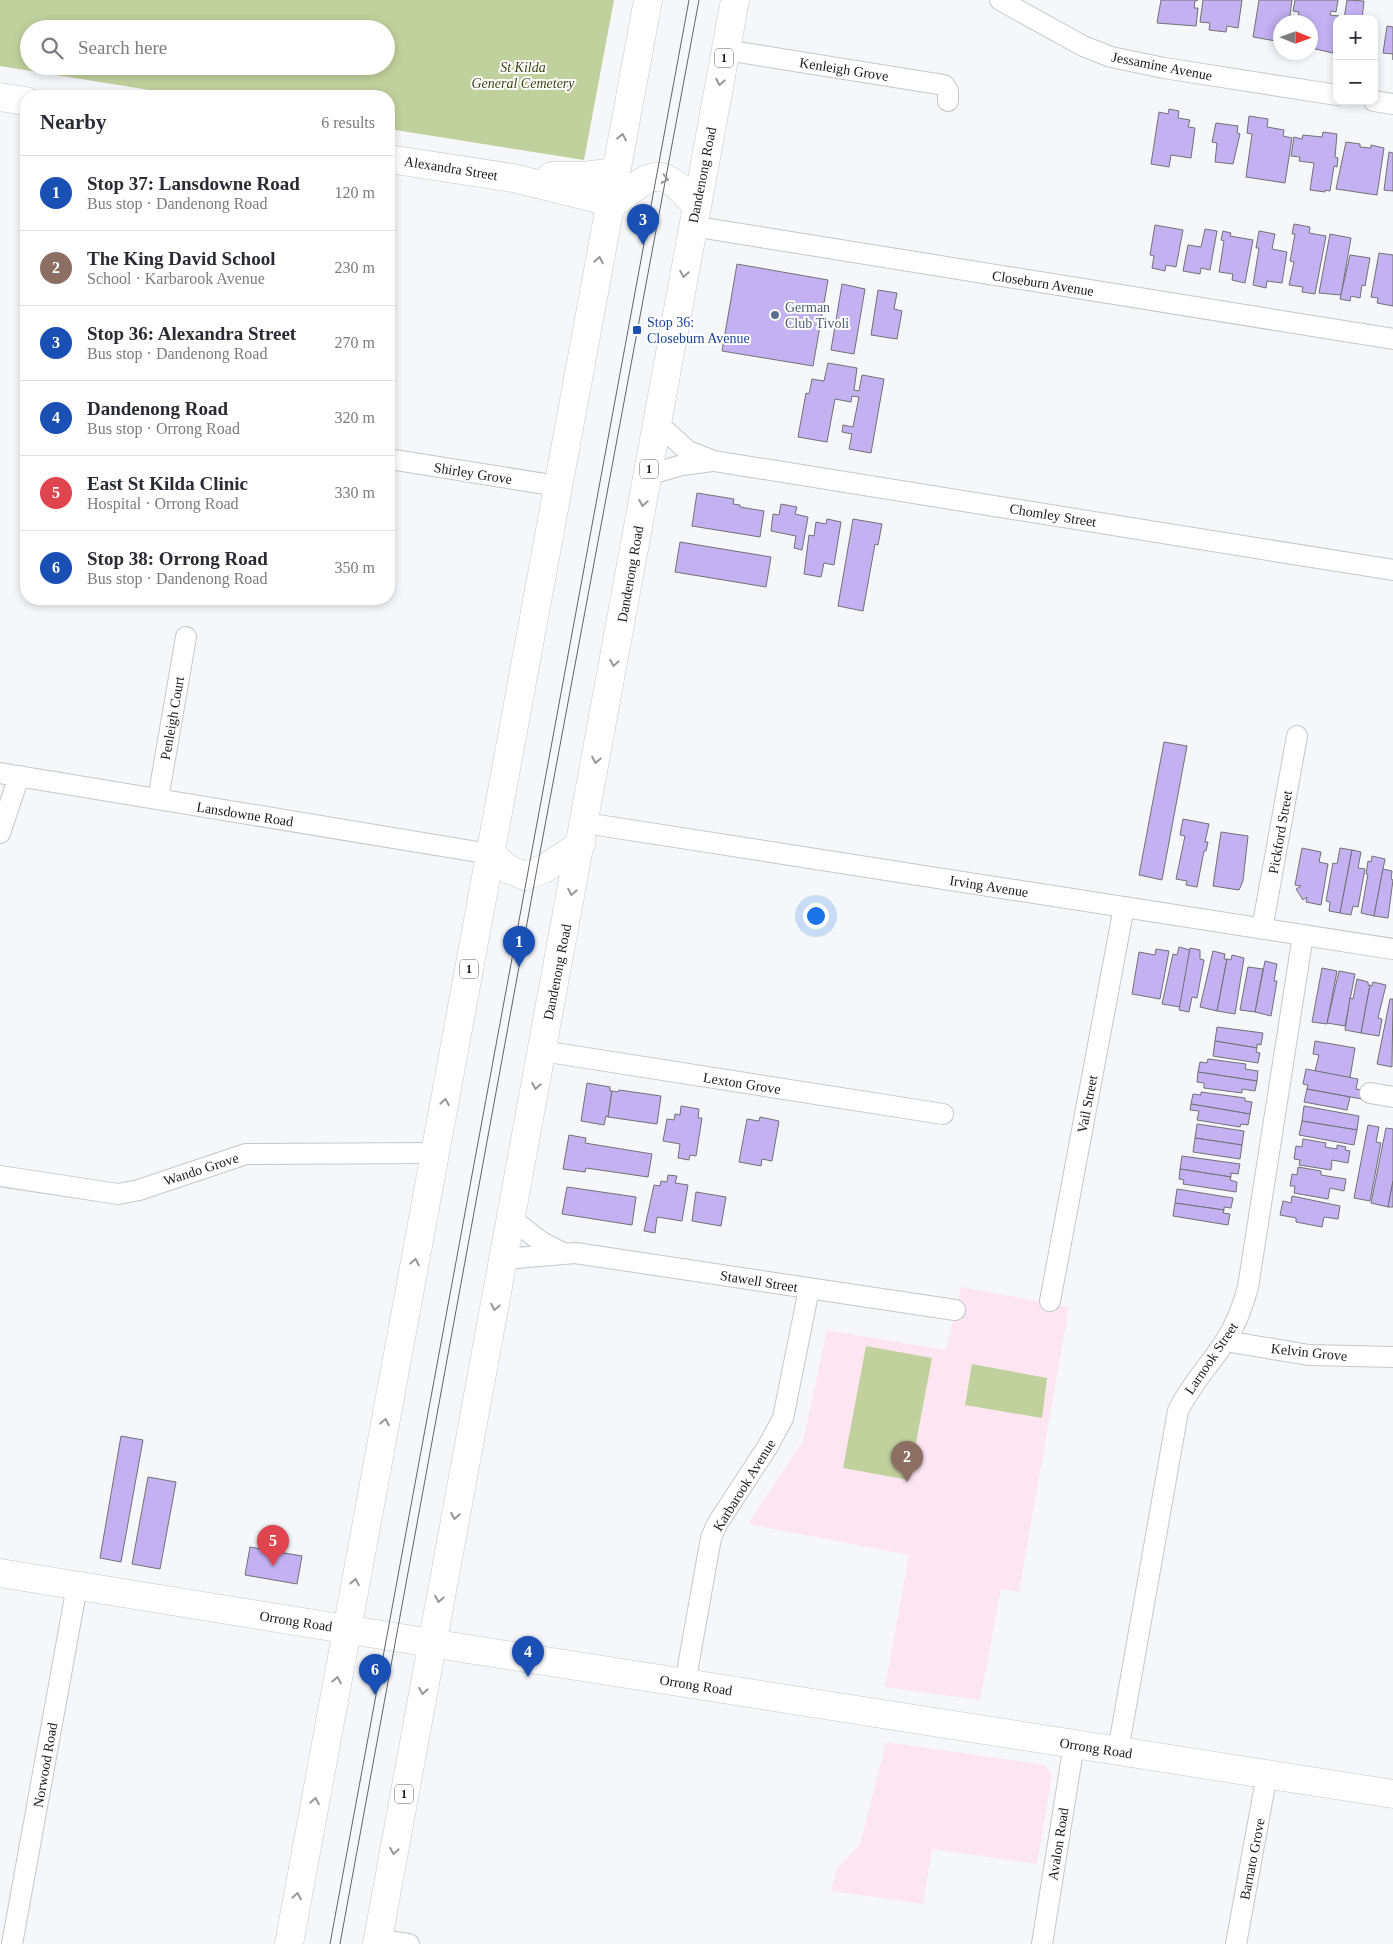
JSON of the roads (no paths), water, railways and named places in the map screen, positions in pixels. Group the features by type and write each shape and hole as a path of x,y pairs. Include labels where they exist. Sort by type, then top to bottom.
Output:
{"main road":[{"name":"1","path":"289,1944 648,0"},
{"name":"Dandenong Road","path":"377,1942 431,1643 583,834 694,216 736,0"},
{"path":"0,97 20,100"},
{"name":"Alexandra Street","path":"395,160 513,178 609,205"},
{"name":"Alexandra Street","path":"513,178 584,176 615,172"},
{"path":"609,205 644,181 656,177 674,180 694,216"},
{"path":"490,854 510,870 526,876 544,869 583,834"},
{"name":"Orrong Road","path":"0,1573 346,1630 1393,1794"}],"street":[{"name":"Jessamine Avenue","path":"1000,0 1083,46 1112,56 1164,68 1333,94"},
{"name":"Kenleigh Grove","path":"726,50 944,85 948,91 948,101"},
{"path":"1378,102 1393,104"},
{"name":"Closeburn Avenue","path":"694,216 1393,339"},
{"name":"Chomley Street","path":"658,424 688,451 714,461 1393,570"},
{"name":"Shirley Grove","path":"395,460 558,486"},
{"name":"Chomley Street","path":"648,475 682,465 714,461"},
{"name":"Penleigh Court","path":"158,799 186,637"},
{"name":"Pickford Street","path":"1262,929 1297,736"},
{"path":"0,833 9,774"},
{"name":"Lansdowne Road","path":"9,774 490,854"},
{"name":"Irving Avenue","path":"583,834 1124,907 1393,949"},
{"name":"Vail Street","path":"1050,1301 1124,907"},
{"name":"Larnook Street","path":"1118,1751 1178,1410 1184,1398 1226,1341 1240,1311 1248,1287 1304,935"},
{"name":"Lexton Grove","path":"542,1051 943,1114"},
{"path":"1370,1093 1393,1097"},
{"name":"Wando Grove","path":"0,1176 118,1194 139,1190 246,1154 436,1153"},
{"name":"Stawell Street","path":"511,1218 540,1241 563,1253"},
{"name":"Stawell Street","path":"504,1259 563,1253 955,1310"},
{"name":"Karbarook Avenue","path":"685,1683 711,1538 717,1524 768,1446 783,1418 809,1289"},
{"name":"Kelvin Grove","path":"1226,1341 1309,1355 1393,1357"},
{"name":"Norwood Road","path":"12,1944 77,1586"},
{"name":"Avalon Road","path":"1042,1944 1074,1744"},
{"name":"Barnato Grove","path":"1236,1944 1267,1774"},
{"path":"377,1942 409,1944"}],"tram line":[{"path":"330,1944 689,0"},
{"path":"340,1944 536,874 699,0"}],"place":[{"name":"Stop 36: Alexandra Street","path":"643,245"},
{"name":"German Club Tivoli","path":"775,315"},
{"name":"Stop 36: Closeburn Avenue","path":"637,330"},
{"name":"Stop 37: Lansdowne Road","path":"519,967"},
{"name":"The King David School","path":"907,1482"},
{"name":"East St Kilda Clinic","path":"273,1566"},
{"name":"Dandenong Road","path":"528,1677"},
{"name":"Stop 38: Orrong Road","path":"375,1695"}],"park label":[{"name":"St Kilda General Cemetery","path":"523,76"}]}
